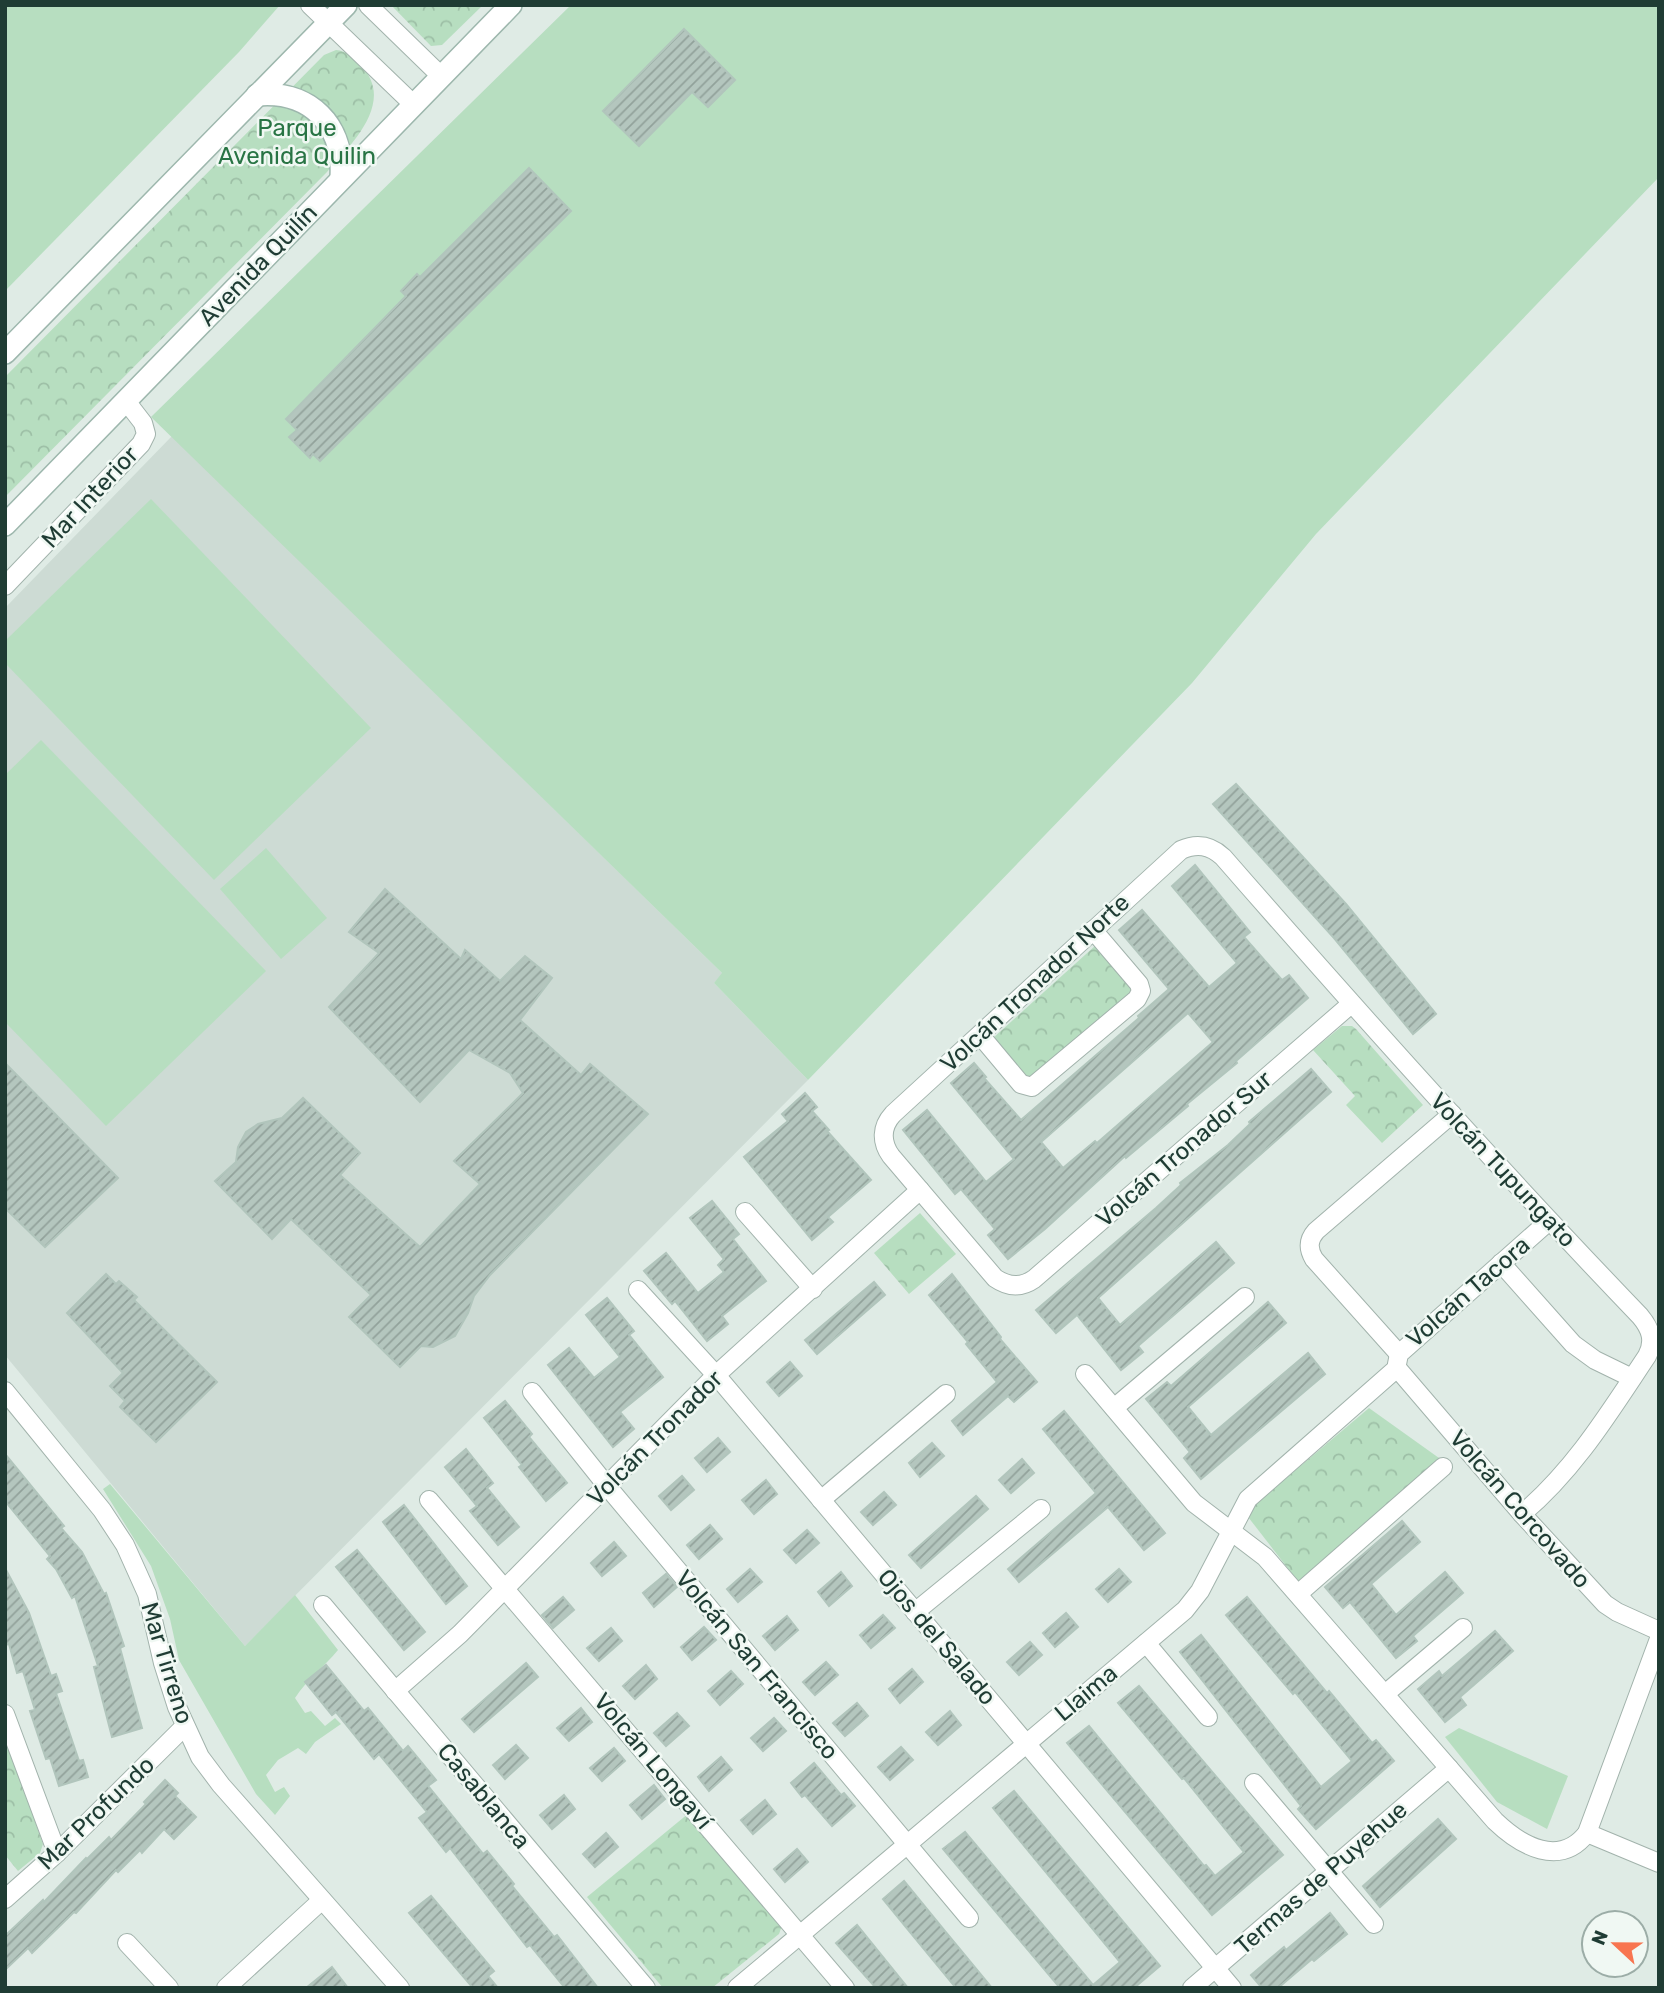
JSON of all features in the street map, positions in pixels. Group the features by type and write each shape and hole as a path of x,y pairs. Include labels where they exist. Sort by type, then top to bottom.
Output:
{"main road":[{"path":"5,353 346,5"},
{"name":"Avenida Quilín","path":"5,525 511,5"},
{"path":"257,95 293,98 317,111 326,120 338,141 341,177"}],"street":[{"path":"310,5 413,104"},
{"path":"369,5 441,76"},
{"name":"Mar Interior","path":"5,586 141,444 146,434 143,423 126,401"},
{"name":"Volcán Tronador Norte","path":"920,1190 886,1149 884,1127 893,1114 1181,850 1199,846"},
{"name":"Volcán Tupungato","path":"1199,846 1212,848 1223,857 1351,1004 1647,1324 1652,1337 1650,1350 1632,1378 1567,1471 1548,1493 1522,1514"},
{"path":"980,1035 1021,1084 1032,1087 1137,999 1141,991 1139,984 1093,930"},
{"name":"Volcán Tronador Sur","path":"920,1190 991,1274 1000,1282 1024,1284 1034,1279 1351,1004"},
{"name":"Volcán Corcovado","path":"1452,1114 1316,1231 1309,1245 1314,1259 1522,1514 1605,1604 1659,1631"},
{"name":"Volcán Tronador","path":"395,1691 443,1650 507,1588 716,1375 920,1190"},
{"path":"745,1212 813,1289"},
{"name":"Volcán Tacora","path":"1398,1361 1549,1221"},
{"path":"1501,1264 1573,1344 1595,1360 1632,1378"},
{"name":"Ojos del Salado","path":"638,1290 716,1375 1232,1988"},
{"path":"1114,1408 1245,1297"},
{"name":"Llaima","path":"737,1988 1194,1601 1248,1499 1398,1361"},
{"path":"1085,1374 1194,1503 1265,1556 1495,1821 1511,1834 1541,1850 1567,1850 1587,1833 1659,1639"},
{"name":"Mar Tirreno","path":"5,1391 102,1510 125,1545 146,1594 163,1663 185,1726 210,1772 400,1988"},
{"name":"Volcán San Francisco","path":"532,1392 607,1486 969,1918"},
{"path":"821,1500 946,1394"},
{"path":"1298,1594 1443,1468"},
{"name":"Volcán Longaví","path":"429,1500 507,1588 845,1988"},
{"path":"915,1612 1041,1509"},
{"name":"Casablanca","path":"323,1605 646,1988"},
{"path":"1385,1694 1462,1628"},
{"path":"1146,1643 1208,1717"},
{"path":"5,1714 57,1853"},
{"name":"Mar Profundo","path":"5,1899 57,1853 185,1726"},
{"name":"Termas de Puyehue","path":"1192,1988 1449,1768"},
{"path":"1254,1783 1374,1924"},
{"path":"1587,1833 1659,1863"},
{"path":"226,1988 322,1900"},
{"path":"127,1943 169,1988"}],"shaded area":[{"path":"172,436 723,974 714,983 808,1080 245,1646 5,1355 5,608"}],"green space":[{"path":"5,5 280,5 239,52 5,291"},
{"path":"391,5 483,5 442,45 431,46"},
{"path":"571,5 1659,5 1659,177 1316,534 1192,683 808,1080 714,983 722,973 151,417"},
{"name":"Parque Avenida Quilin","path":"336,50 346,53 359,64 370,78 374,92 367,121 348,149 5,497 5,377 324,55"},
{"path":"151,499 371,728 214,880 5,663 5,641"},
{"path":"41,740 266,971 106,1126 5,1022 5,775"},
{"path":"266,848 327,918 281,959 220,889"},
{"path":"1096,945 1131,984 1133,993 1028,1081 992,1039"},
{"path":"1342,1026 1356,1029 1423,1105 1382,1143 1346,1105 1355,1096 1313,1050"},
{"path":"920,1213 956,1254 909,1294 874,1253"},
{"path":"1369,1408 1439,1458 1300,1584 1245,1513"},
{"path":"110,1484 245,1646 295,1595 338,1650 295,1698 305,1713 311,1711 325,1726 335,1718 341,1724 315,1742 306,1754 298,1748 278,1760 266,1775 275,1792 284,1787 290,1796 275,1815 256,1794 179,1660 170,1619 151,1566 103,1489"},
{"path":"1459,1728 1568,1776 1547,1829 1497,1802 1445,1737"},
{"path":"5,1735 43,1844 40,1853 18,1871 5,1855"},
{"path":"689,1813 783,1923 779,1934 712,1988 663,1988 587,1897"}],"building":[{"path":"684,29 735,80 708,107 692,92 639,146 603,111"},
{"path":"529,168 571,211 320,461 313,454 310,458 289,437 297,430 286,419 406,296 401,291 417,274 420,277"},
{"path":"1236,784 1346,904 1436,1014 1413,1034 1334,938 1213,804"},
{"path":"1195,865 1250,932 1244,937 1282,980 1289,975 1308,998 1236,1061 1237,1063 1187,1104 1188,1106 1126,1158 1125,1156 1008,1259 988,1235 995,1229 961,1189 955,1194 903,1130 927,1110 986,1182 1014,1159 951,1083 974,1063 1021,1120 1139,1018 1138,1016 1169,989 1119,930 1142,910 1209,987 1237,963 1172,886","holes":["1188,1013 1213,1042 1097,1143 1095,1141 1063,1168 1041,1142"]},
{"path":"385,889 461,959 465,950 500,981 525,956 552,978 520,1020 581,1075 590,1064 648,1114 490,1275 474,1296 455,1336 433,1347 421,1346 400,1367 349,1317 371,1295 291,1219 272,1239 215,1181 236,1162 238,1147 246,1132 258,1124 282,1118 303,1098 360,1153 340,1175 420,1247 480,1184 454,1161 523,1093 510,1073 469,1050 420,1102 329,1007 379,953 349,932"},
{"path":"5,1063 118,1178 45,1247 5,1208"},
{"path":"1311,1069 1331,1092 1098,1298 1120,1325 1216,1242 1234,1263 1138,1346 1143,1352 1121,1370 1077,1315 1056,1333 1036,1310 1156,1208 1181,1185 1180,1183 1228,1145 1249,1122"},
{"path":"805,1093 817,1107 812,1111 829,1130 827,1131 871,1180 828,1217 833,1222 812,1240 744,1157 788,1121 782,1114"},
{"path":"712,1201 739,1234 733,1239 766,1281 722,1316 728,1324 707,1341 675,1301 672,1304 644,1271 666,1253 698,1293 724,1272 718,1265 724,1259 690,1218"},
{"path":"106,1274 116,1284 119,1281 137,1297 134,1300 217,1382 156,1442 120,1407 125,1401 110,1386 123,1373 67,1313"},
{"path":"952,1274 1000,1339 1037,1382 1014,1402 1008,1396 963,1435 952,1421 997,1382 929,1295"},
{"path":"874,1282 885,1295 817,1354 805,1340"},
{"path":"607,1298 634,1331 629,1335 663,1377 620,1412 634,1429 613,1447 548,1365 569,1348 594,1378 620,1357 586,1315"},
{"path":"1268,1302 1286,1323 1188,1407 1211,1435 1308,1353 1325,1374 1201,1479 1184,1458 1190,1452 1146,1399 1167,1382 1171,1386"},
{"path":"790,1362 802,1376 779,1396 767,1382"},
{"path":"505,1401 532,1434 529,1437 567,1483 546,1501 519,1467 522,1465 484,1418"},
{"path":"1064,1411 1165,1533 1144,1550 1108,1507 1019,1582 1008,1569 1096,1493 1043,1429"},
{"path":"718,1438 730,1452 707,1472 695,1458"},
{"path":"932,1443 944,1456 920,1477 909,1463"},
{"path":"466,1449 493,1483 487,1488 519,1527 498,1545 470,1511 477,1506 445,1467"},
{"path":"5,1454 64,1526 61,1528 82,1552 104,1594 106,1593 124,1646 120,1648 142,1728 112,1737 94,1667 98,1666 75,1596 72,1598 56,1569 47,1559 50,1556 5,1501"},
{"path":"1022,1459 1034,1473 1011,1493 999,1480"},
{"path":"682,1476 694,1490 671,1510 659,1496"},
{"path":"766,1480 777,1494 754,1514 742,1500"},
{"path":"884,1492 896,1505 873,1525 861,1512"},
{"path":"976,1496 988,1509 921,1568 909,1555"},
{"path":"404,1505 467,1586 446,1604 383,1522"},
{"path":"1402,1521 1420,1542 1371,1584 1396,1615 1445,1572 1463,1593 1413,1636 1417,1641 1396,1658 1350,1602 1343,1608 1325,1587"},
{"path":"710,1525 722,1539 699,1559 687,1545"},
{"path":"807,1530 819,1543 796,1563 784,1550"},
{"path":"614,1542 626,1556 602,1576 591,1563"},
{"path":"357,1550 425,1632 404,1650 336,1567"},
{"path":"5,1568 29,1613 51,1676 56,1674 62,1691 56,1693 79,1761 83,1760 88,1777 59,1786 50,1758 46,1759 30,1711 35,1710 23,1671 17,1673 9,1644 5,1645"},
{"path":"750,1569 762,1582 738,1602 727,1589"},
{"path":"1119,1569 1131,1582 1108,1602 1096,1589"},
{"path":"841,1572 852,1586 829,1606 818,1592"},
{"path":"666,1574 677,1587 654,1607 643,1593"},
{"path":"563,1597 574,1610 553,1628 542,1615"},
{"path":"1247,1597 1327,1693 1329,1691 1372,1743 1376,1740 1394,1761 1316,1829 1298,1809 1301,1806 1180,1652 1201,1635 1321,1787 1352,1761 1226,1615"},
{"path":"1066,1613 1078,1627 1055,1647 1043,1633"},
{"path":"883,1615 895,1628 871,1648 860,1635"},
{"path":"787,1616 798,1630 775,1650 763,1636"},
{"path":"704,1627 716,1640 692,1660 681,1647"},
{"path":"611,1628 622,1641 599,1661 587,1648"},
{"path":"1495,1631 1513,1651 1460,1697 1466,1705 1445,1722 1418,1689 1439,1671 1442,1676"},
{"path":"1030,1642 1042,1655 1019,1675 1007,1662"},
{"path":"826,1662 838,1675 815,1695 803,1682"},
{"path":"526,1663 538,1677 474,1732 462,1719"},
{"path":"326,1665 364,1711 368,1708 403,1751 408,1746 436,1780 428,1786 483,1854 487,1851 514,1884 512,1886 554,1937 557,1935 598,1988 565,1988 530,1945 527,1947 450,1848 446,1852 419,1818 427,1812 379,1754 374,1759 336,1712 332,1715 305,1682"},
{"path":"646,1665 657,1679 635,1699 623,1686"},
{"path":"912,1669 923,1682 900,1703 889,1689"},
{"path":"731,1671 743,1684 720,1705 708,1691"},
{"path":"1139,1686 1283,1855 1212,1915 1067,1743 1089,1726 1215,1876 1244,1852 1118,1703"},
{"path":"857,1703 868,1716 845,1736 833,1723"},
{"path":"581,1708 592,1722 569,1741 557,1728"},
{"path":"950,1711 961,1725 938,1745 926,1732"},
{"path":"677,1713 689,1726 666,1746 654,1733"},
{"path":"774,1718 786,1731 763,1751 751,1738"},
{"path":"516,1745 528,1758 505,1779 493,1765"},
{"path":"901,1747 913,1760 890,1780 878,1767"},
{"path":"614,1748 625,1761 602,1781 590,1768"},
{"path":"721,1757 732,1770 709,1791 698,1777"},
{"path":"814,1763 841,1795 844,1793 855,1806 832,1826 791,1783"},
{"path":"165,1780 178,1793 175,1796 196,1817 174,1839 164,1829 142,1853 140,1850 118,1872 116,1870 76,1913 32,1953 28,1948 5,1970 5,1936 43,1900 44,1902 109,1837 111,1840"},
{"path":"654,1785 665,1799 642,1819 630,1805"},
{"path":"1014,1791 1160,1966 1134,1988 1060,1988 943,1849 965,1832 1093,1985 1120,1962 993,1808"},
{"path":"564,1795 575,1809 552,1829 540,1815"},
{"path":"765,1800 776,1814 753,1834 741,1820"},
{"path":"1438,1819 1456,1839 1380,1907 1363,1886"},
{"path":"606,1833 618,1847 595,1867 583,1854"},
{"path":"797,1849 808,1862 785,1882 774,1869"},
{"path":"904,1881 992,1988 956,1988 883,1899"},
{"path":"431,1896 494,1971 488,1976 498,1988 473,1988 409,1913"},
{"path":"1330,1913 1347,1934 1278,1988 1262,1988 1251,1975"},
{"path":"857,1925 908,1988 876,1988 836,1943"},
{"path":"332,1967 348,1988 306,1988"}]}
